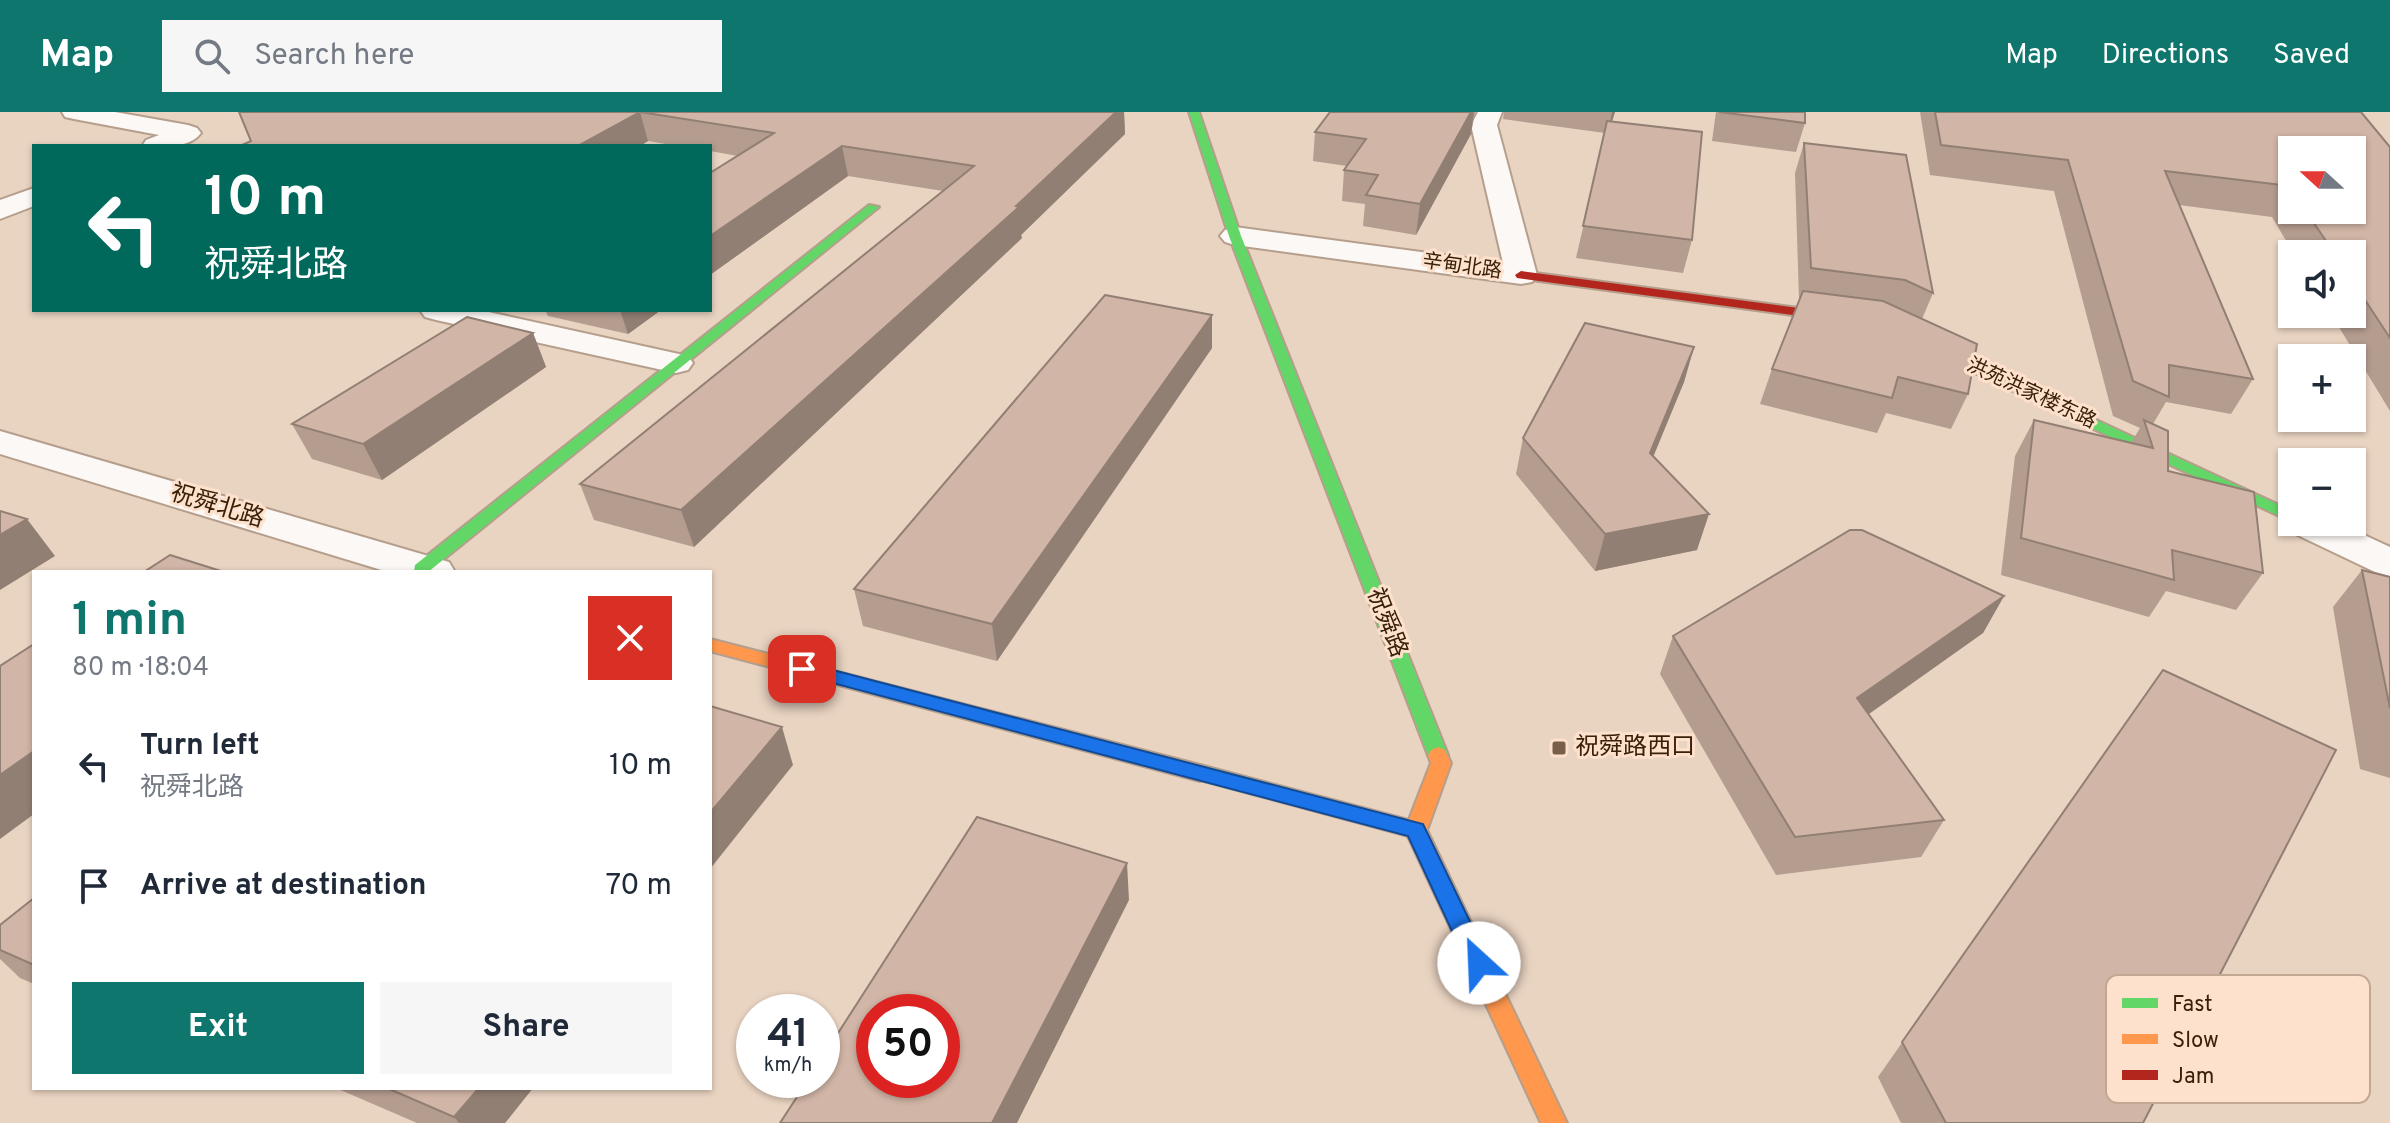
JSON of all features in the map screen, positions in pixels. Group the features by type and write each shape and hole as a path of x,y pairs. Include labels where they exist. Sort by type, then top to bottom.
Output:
{"street":[{"path":"74,112 188,133 160,144"},
{"name":"祝舜路","path":"1194,112 1235,236 1441,763 1416,830"},
{"path":"1454,122 1487,119"},
{"name":"辛甸北路","path":"1235,236 1521,275 1487,119"},
{"path":"0,210 32,197"},
{"path":"427,570 676,363 873,207"},
{"path":"1521,275 1863,321"},
{"path":"445,312 676,363"},
{"name":"洪苑洪家楼东路","path":"1907,336 2278,510"},
{"name":"祝舜北路","path":"0,442 427,570"},
{"path":"2333,536 2390,563"},
{"path":"712,646 1416,830 1554,1123"}],"building":[{"path":"239,112 640,112 582,144 244,144 251,141"},
{"path":"640,112 1116,112 1016,206 1019,207 681,510 580,484 974,166 842,146 712,235 712,172 774,133"},
{"path":"1330,112 1471,112 1420,204 1366,195 1378,175 1344,170 1366,139 1315,132"},
{"path":"1719,112 1805,112 1805,123"},
{"path":"1935,112 2361,112 2390,147 2390,338 2366,301 2366,240 2325,240 2315,224 2366,224 2366,136 2278,136 2278,185 2165,171 2253,379 2169,365 2169,397 2133,381 2068,160 1941,145"},
{"path":"1607,121 1702,132 1692,240 1583,226"},
{"path":"1804,143 1906,155 1933,293 1905,280 1811,268"},
{"path":"1803,291 1883,301 1977,344 1968,394 1898,377 1892,398 1772,369"},
{"path":"1105,295 1212,315 992,624 854,589"},
{"path":"467,317 533,333 363,444 292,424"},
{"path":"1585,323 1694,347 1650,453 1709,514 1605,534 1523,438"},
{"path":"2034,420 2153,448 2144,420 2168,431 2168,471 2254,492 2263,573 2172,550 2174,580 2021,538"},
{"path":"0,511 27,519 0,535"},
{"path":"1850,530 1862,530 2004,596 1857,698 1944,820 1795,837 1673,636"},
{"path":"170,555 218,570 147,570"},
{"path":"2362,570 2390,577 2390,708"},
{"path":"32,645 32,752 0,775 0,666"},
{"path":"2163,670 2336,750 2220,975 2106,975 2106,1103 2153,1103 2143,1123 1946,1123 1902,1042"},
{"path":"712,707 782,727 712,811"},
{"path":"977,817 1127,863 992,1123 780,1123 796,1098 840,1098 840,1030 856,1005 856,1098 960,1098 960,994 863,994"},
{"path":"32,900 32,964 0,950 0,925"},
{"path":"392,1090 477,1090 454,1117"}],"traffic: fast":[{"path":"1194,112 1235,236 1438,755"},
{"path":"421,569 873,207"},
{"path":"1920,342 2278,510"},
{"path":"1200,773 1416,830"}],"traffic: slow":[{"path":"712,646 1200,773"},
{"path":"1438,755 1441,763 1416,830 1554,1123"}],"traffic: jam":[{"path":"1521,275 1852,319"}],"place":[{"name":"祝舜路西口","path":"1559,748"}],"route":[{"path":"802,669 1416,830 1479,963"}]}
